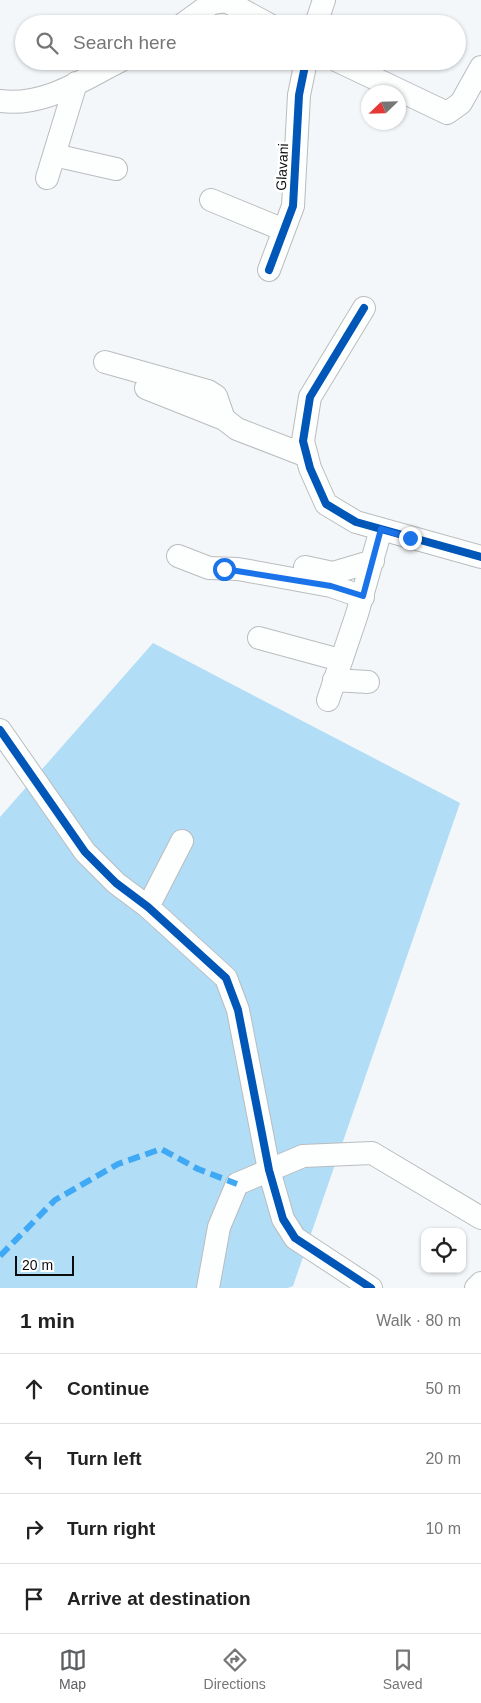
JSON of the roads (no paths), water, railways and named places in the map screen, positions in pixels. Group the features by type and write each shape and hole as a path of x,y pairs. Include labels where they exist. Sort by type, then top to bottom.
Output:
{"street":[{"path":"319,15 324,0"},
{"path":"198,15 205,10 211,2 226,1 252,15"},
{"path":"357,70 447,113 460,103 481,67"},
{"path":"0,101 14,103 47,98 102,70"},
{"name":"Glavani","path":"269,270 293,206 299,95 304,70"},
{"path":"47,178 76,83"},
{"path":"54,155 116,169"},
{"path":"211,200 284,230"},
{"path":"364,308 310,397 303,442 326,504 356,522 481,557"},
{"path":"105,362 208,391 216,396 224,419"},
{"path":"146,388 224,419 237,429 307,456"},
{"path":"334,680 374,561 381,529"},
{"path":"178,556 210,568 238,570 331,586 363,596"},
{"path":"255,558 333,572 374,561"},
{"path":"259,638 334,680 368,682"},
{"path":"0,730 85,852 116,883 148,907 226,978 238,1010 269,1170 283,1219 295,1238 371,1288"},
{"path":"148,907 182,841"},
{"path":"208,1288 219,1227 237,1184 303,1156 372,1154 481,1218"},
{"path":"476,1288 481,1282"}]}
